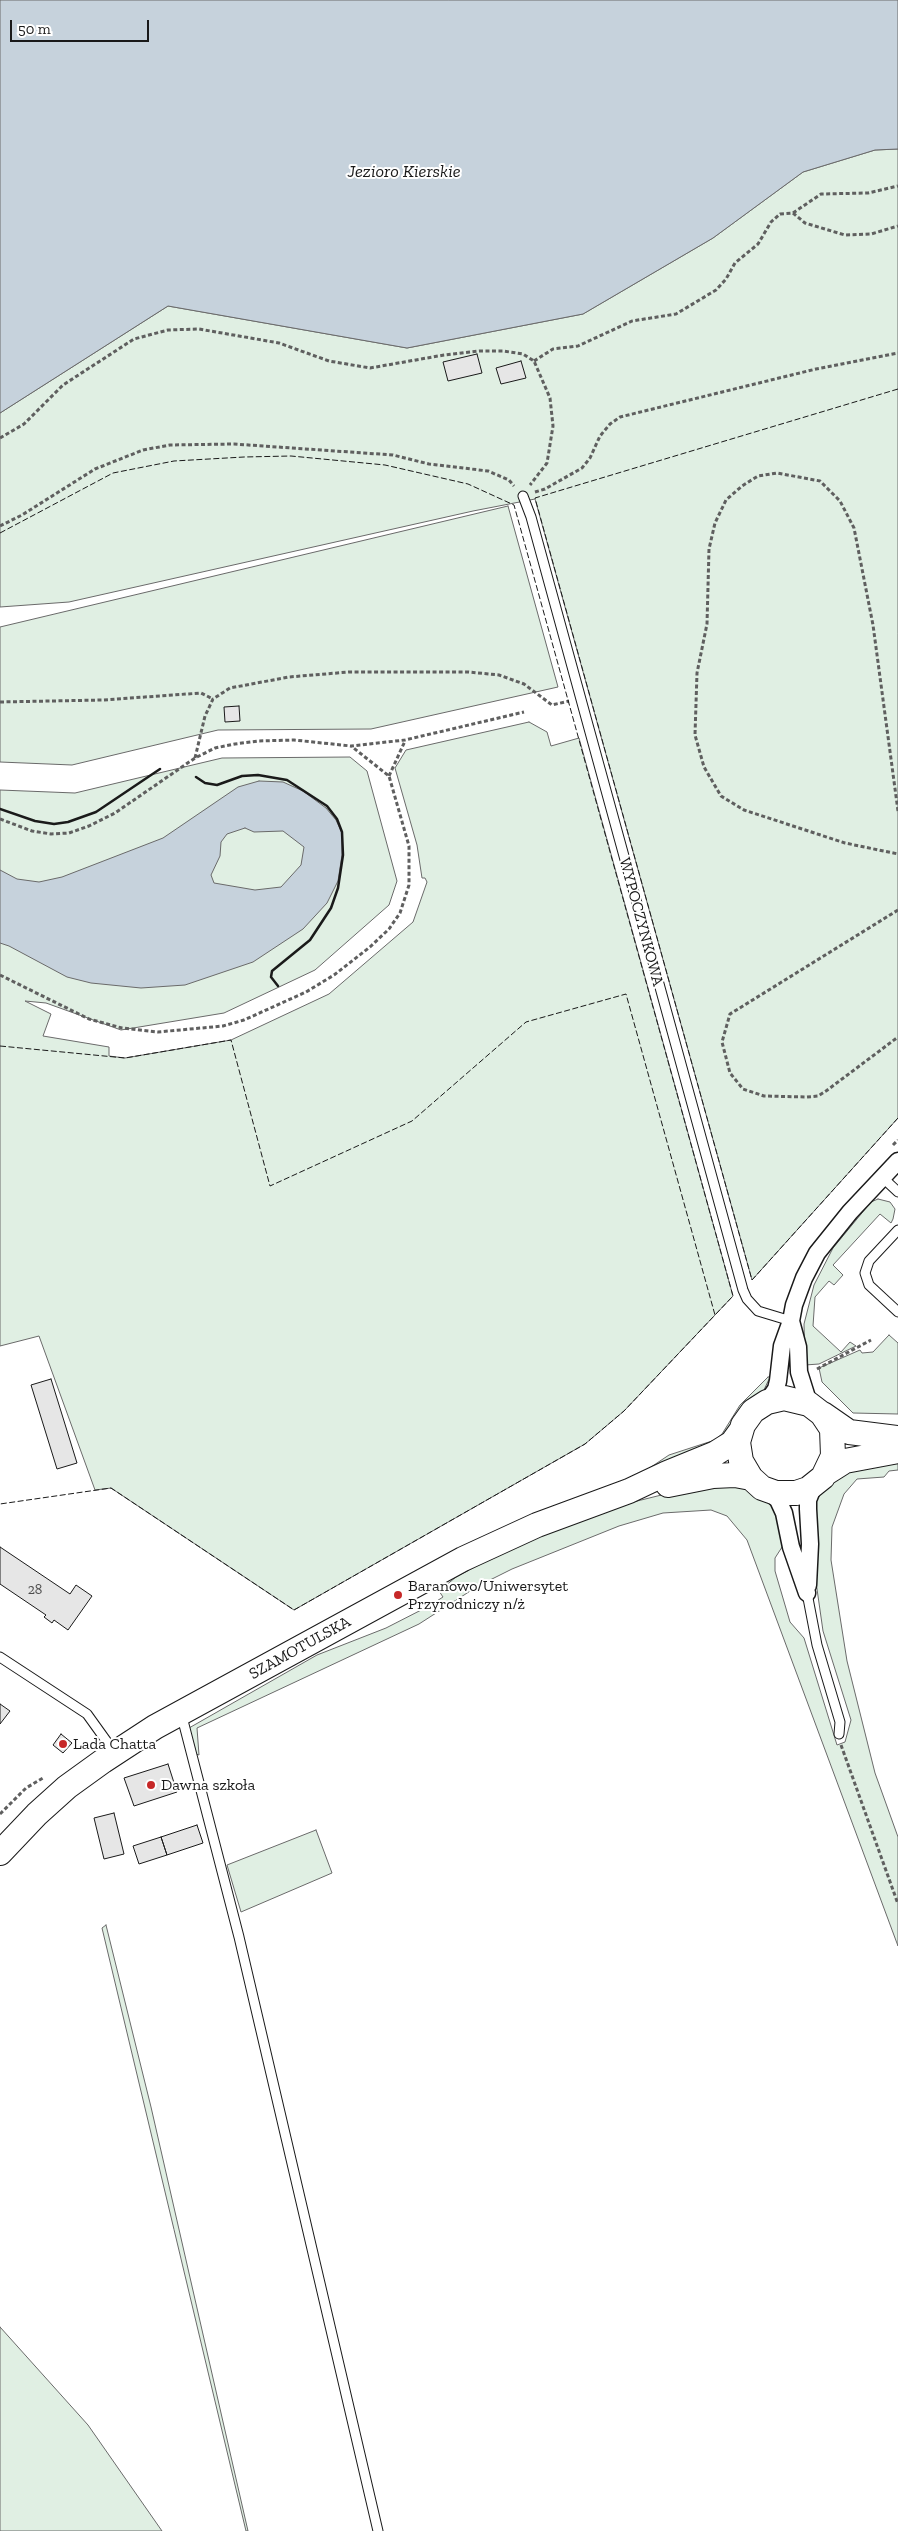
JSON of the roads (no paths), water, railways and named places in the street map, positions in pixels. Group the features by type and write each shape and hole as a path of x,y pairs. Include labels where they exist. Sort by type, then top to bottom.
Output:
{"street":[{"path":"807,1593 791,1547 784,1513 778,1500 745,1470 739,1452 740,1432 748,1417 767,1402 776,1390 782,1346 804,1278 817,1253 898,1161"},
{"path":"791,1321 798,1346 799,1372 816,1408 832,1429 834,1438 834,1456 808,1500 810,1544 807,1593"},
{"path":"767,1402 793,1398 816,1408 848,1432 898,1438"},
{"name":"SZAMOTULSKA","path":"0,1853 54,1798 115,1753 180,1713 463,1560 528,1529 629,1491 725,1449 740,1432"},
{"path":"760,1485 782,1494 796,1493 820,1479 845,1460 898,1451"},
{"name":"SZAMOTULSKA","path":"629,1491 713,1476 735,1475 760,1485"}],"lane":[{"name":"WYPOCZYNKOWA","path":"522,496 531,518 743,1290 747,1299 758,1312 791,1321"},
{"path":"882,1177 898,1192"},
{"path":"898,1230 869,1261 865,1273 869,1285 898,1312"},
{"path":"807,1593 817,1645 840,1722 839,1734"},
{"path":"0,1657 87,1714 115,1753"},
{"path":"180,1713 239,1938 378,2531"}],"water":[{"name":"Jezioro Kierskie","path":"0,0 898,0 898,149 875,150 803,172 713,238 583,314 407,348 168,306 0,413"},
{"path":"259,781 283,782 303,791 326,808 336,820 342,833 342,855 338,881 327,903 303,929 253,962 185,985 141,988 91,983 67,977 0,943 0,870 17,879 39,882 62,877 163,838 238,787","holes":["245,828 254,832 283,831 304,847 301,865 281,887 255,890 214,883 211,875 220,856 221,842 227,834"]}],"place":[{"name":"Baranowo/Uniwersytet Przyrodniczy n/ż","path":"398,1595"},
{"name":"Lada Chatta","path":"63,1744"},
{"name":"Dawna szkoła","path":"151,1785"}]}
